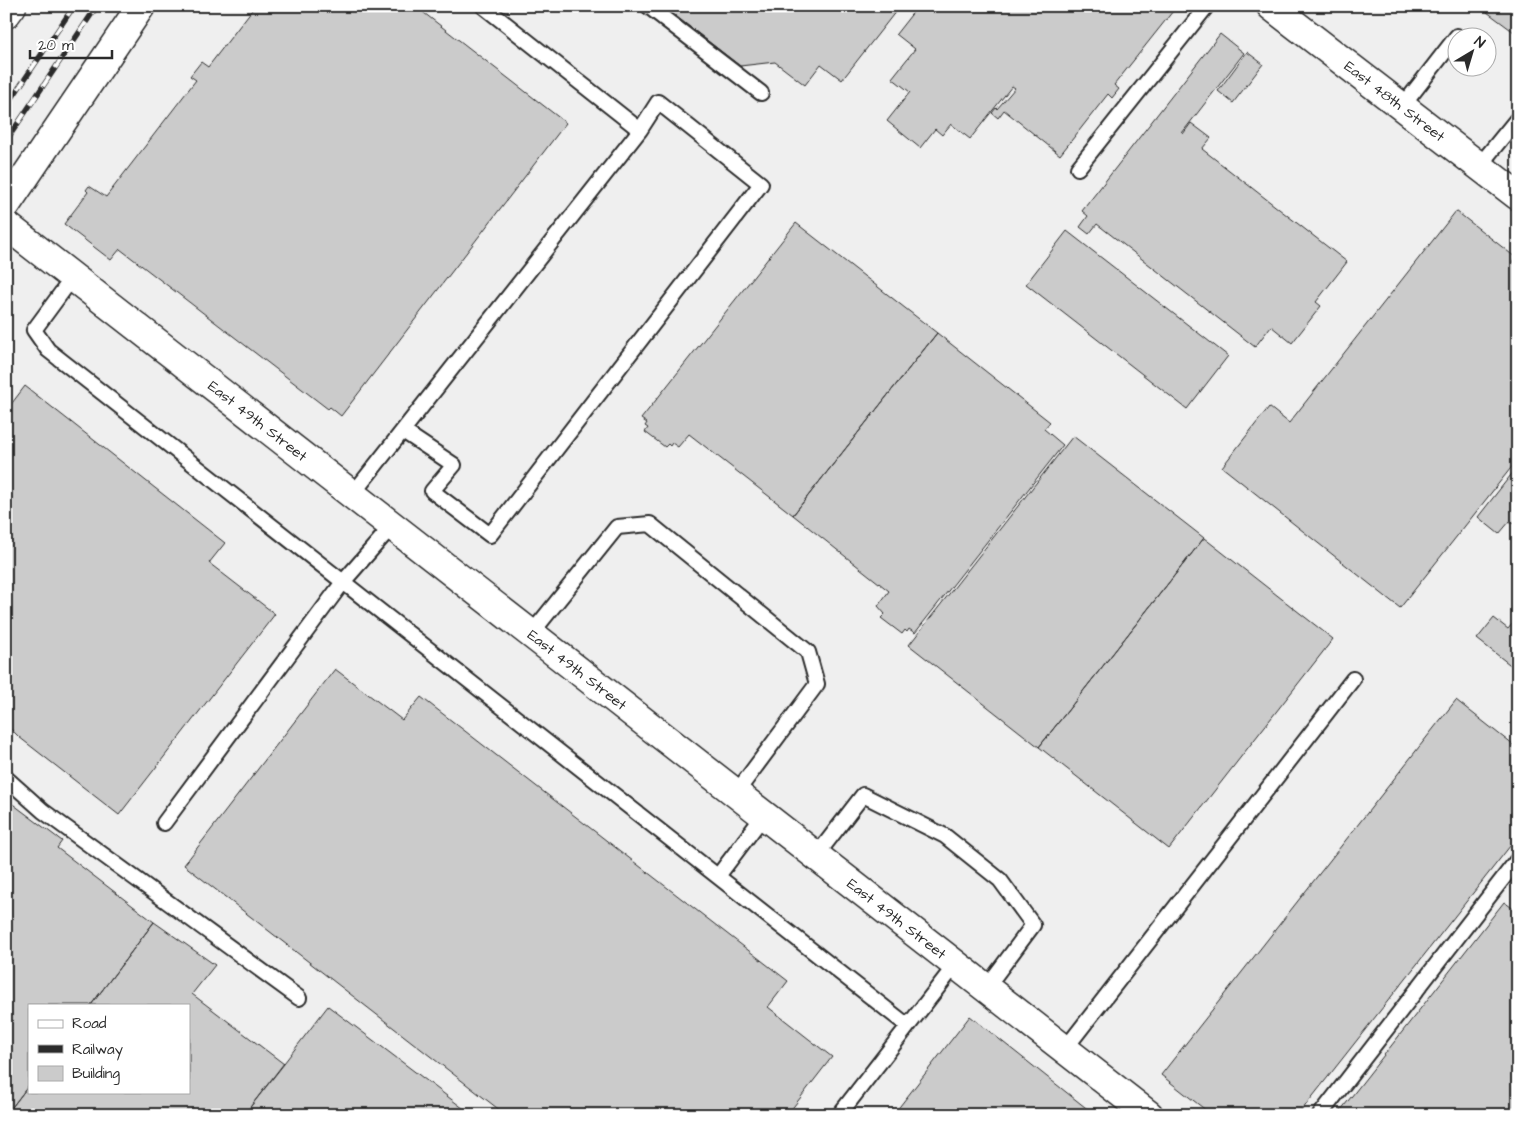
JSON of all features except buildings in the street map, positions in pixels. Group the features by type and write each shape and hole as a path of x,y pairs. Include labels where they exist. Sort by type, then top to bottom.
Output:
{"street":[{"path":"6,14 12,6"},
{"path":"6,205 141,6"},
{"name":"East 48th Street","path":"1282,10 1402,108 1518,196"},
{"name":"East 49th Street","path":"6,225 1149,1115"}],"lane":[{"path":"483,6 640,130"},
{"path":"648,6 761,93"},
{"path":"1078,168 1207,6"},
{"path":"1402,108 1446,49"},
{"path":"352,495 640,130 658,102 761,184 490,535 432,491 454,465 403,431"},
{"path":"1479,166 1518,118"},
{"path":"73,277 34,330 48,350 908,1026"},
{"path":"530,634 617,527 650,524 808,652 817,684 736,793"},
{"path":"164,823 343,582 392,526"},
{"path":"1065,1049 1353,679"},
{"path":"6,778 43,811 298,998"},
{"path":"816,856 863,795 945,836 1000,880 1032,925 986,988"},
{"path":"718,876 764,815"},
{"path":"1320,1115 1518,859"},
{"path":"838,1115 956,964"}],"shaded area":[{"path":"6,6 1518,6 1518,1115 6,1115"}],"railway":[{"path":"6,107 74,6"},
{"path":"6,141 97,6"}]}
